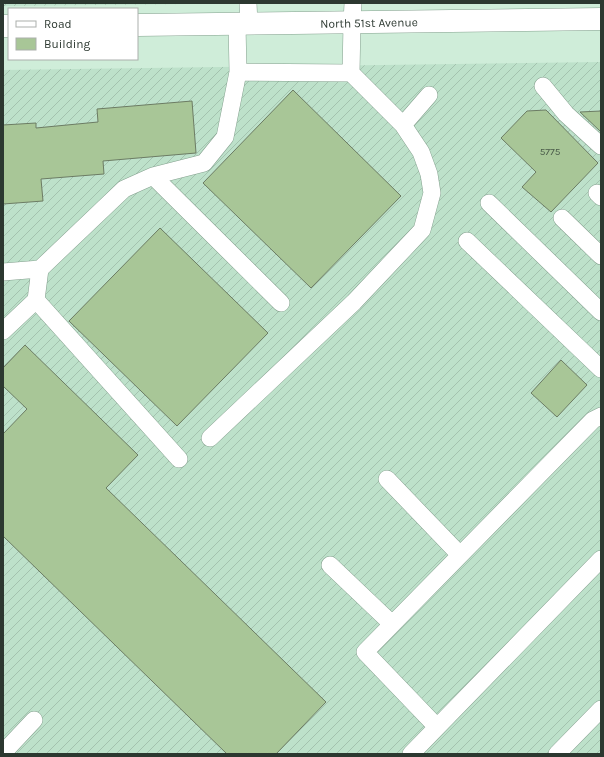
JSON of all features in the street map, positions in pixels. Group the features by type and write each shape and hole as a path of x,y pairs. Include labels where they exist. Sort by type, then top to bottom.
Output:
{"main road":[{"name":"North 51st Avenue","path":"138,25 243,24 352,13 601,19"}],"lane":[{"path":"3,272 40,269 124,189 153,176 204,163 225,137 238,72 243,24 248,3"},
{"path":"351,73 352,13"},
{"path":"210,438 354,302 422,230 432,194 429,174 421,152 403,125 351,73 238,72"},
{"path":"543,86 566,114 601,146"},
{"path":"403,125 430,94"},
{"path":"153,176 281,304"},
{"path":"489,203 601,312"},
{"path":"562,218 601,256"},
{"path":"467,241 601,369"},
{"path":"3,331 36,300 40,269"},
{"path":"36,300 178,459"},
{"path":"437,727 365,652 593,420 601,416"},
{"path":"387,479 460,555"},
{"path":"411,754 601,559"},
{"path":"330,565 392,624"},
{"path":"557,754 601,709"},
{"path":"3,753 34,720"}],"shaded area":[{"path":"3,3 188,3 188,4 3,6"},
{"path":"601,62 601,754 3,754 3,70"}],"building":[{"path":"293,90 401,196 311,288 203,183"},
{"path":"192,101 196,153 103,161 104,174 41,179 43,201 3,204 3,125 36,123 36,128 98,122 97,109"},
{"path":"546,110 598,163 551,212 522,187 536,172 501,138 527,111"},
{"path":"601,111 601,132 580,112"},
{"path":"160,228 268,333 177,426 69,321"},
{"path":"25,345 138,455 106,488 326,702 276,754 227,754 3,536 3,434 27,409 3,386 3,368"},
{"path":"561,360 587,385 557,417 531,393"}]}
